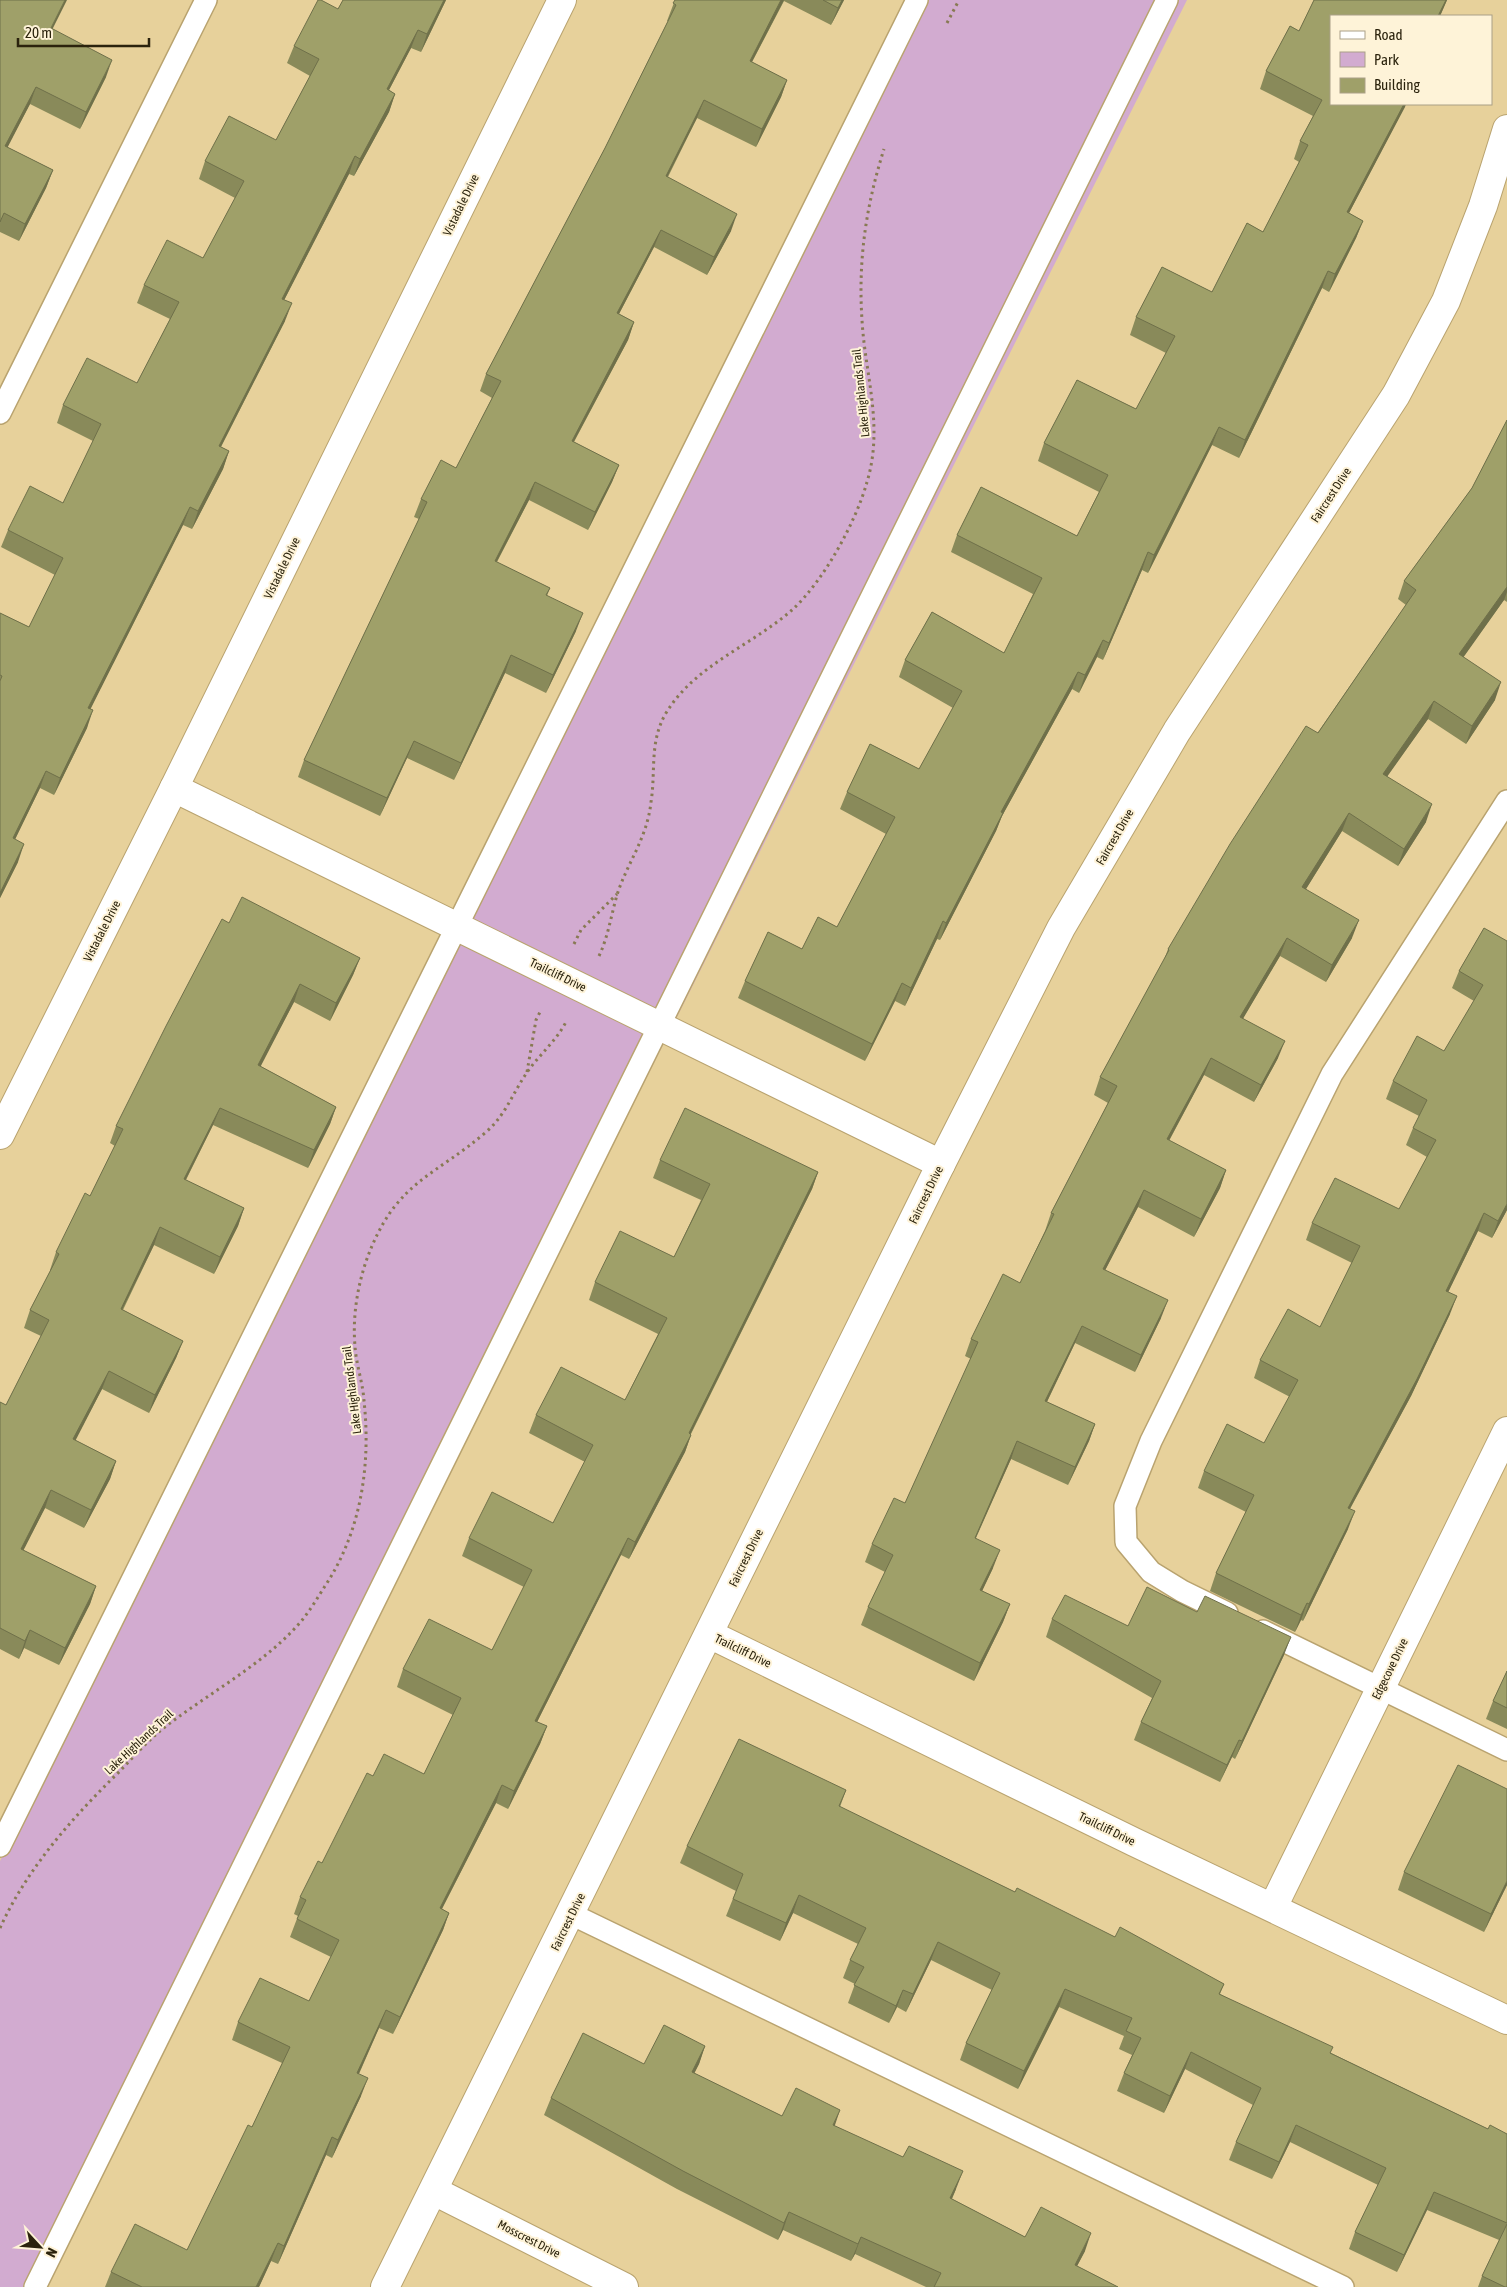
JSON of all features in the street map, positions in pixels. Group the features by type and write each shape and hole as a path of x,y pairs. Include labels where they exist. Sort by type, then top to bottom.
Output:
{"street":[{"name":"Vistadale Drive","path":"0,1135 174,788 562,0"},
{"name":"Faircrest Drive","path":"385,2287 572,1914 941,1164 1061,928 1177,731 1396,396 1446,301 1483,206 1507,128"},
{"name":"Trailcliff Drive","path":"174,788 941,1164"},
{"name":"Edgecove Drive","path":"1273,1907 1507,1431"},
{"name":"Trailcliff Drive","path":"709,1634 1134,1842 1507,2020"},
{"name":"Mosscrest Drive","path":"434,2191 624,2287"}],"lane":[{"path":"0,413 206,0"},
{"path":"0,1846 917,0"},
{"path":"35,2287 1167,0"},
{"path":"1507,801 1332,1074 1151,1441 1125,1506 1126,1542 1151,1572 1182,1591 1507,1750"},
{"path":"572,1914 1343,2287"}],"path":[{"path":"945,26 959,0"},
{"name":"Lake Highlands Trail","path":"617,893 642,842 652,802 652,763 655,737 665,714 683,691 714,663 792,610 819,578 838,549 867,485 873,462 876,437 872,390 862,321 861,249 874,182 886,143"},
{"name":"Lake Highlands Trail","path":"0,1928 29,1876 90,1800 158,1733 273,1648 303,1620 328,1583 362,1502 367,1453 364,1400 355,1346 355,1313 361,1278 372,1246 388,1214 407,1190 489,1129 509,1106 527,1072"}],"green space":[{"path":"917,0 1187,0 40,2287 0,2287 0,1861"}],"building":[{"path":"0,0 65,0 51,28 112,60 86,112 36,87 5,146 53,170 25,224 4,213 0,222"},
{"path":"318,0 338,9 343,0 444,0 427,34 418,30 387,89 395,94 360,159 355,156 282,299 292,303 219,446 229,451 198,511 190,507 88,708 93,710 60,778 46,771 13,838 24,844 0,893 0,681 2,676 0,675 0,613 29,627 63,558 8,530 30,486 63,503 101,424 63,405 87,358 137,383 179,302 144,285 167,240 203,258 244,181 205,161 229,116 276,140 319,59 294,46"},
{"path":"675,0 781,0 750,61 787,80 762,129 704,100 666,176 737,214 714,257 661,230 617,313 634,322 572,441 619,465 595,512 535,482 495,561 550,588 546,595 583,613 553,675 511,655 461,763 414,741 387,798 304,760 427,502 421,499 441,460 456,468 501,381 486,374 605,148 676,5 673,3"},
{"path":"823,0 842,0 838,8"},
{"path":"1314,0 1446,0 1438,15 1330,15 1330,105 1403,105 1347,212 1363,221 1335,274 1328,271 1245,440 1219,427 1154,555 1148,552 1109,643 1103,640 1085,675 1078,672 1001,812 1003,813 946,923 943,921 911,988 902,983 872,1044 745,981 768,932 802,949 818,917 837,927 895,817 847,792 870,744 919,769 962,691 905,660 932,612 1004,653 1042,578 957,535 981,487 1077,536 1108,475 1044,443 1077,380 1136,409 1175,336 1136,317 1162,267 1212,292 1247,223 1263,232 1308,145 1300,141 1322,100 1266,71 1290,26 1299,31"},
{"path":"1507,420 1507,587 1459,654 1501,682 1472,726 1434,701 1383,774 1432,804 1404,849 1349,813 1302,887 1359,920 1332,965 1287,938 1240,1017 1285,1041 1261,1085 1211,1058 1167,1139 1226,1170 1201,1219 1144,1190 1103,1269 1168,1300 1141,1355 1082,1326 1045,1401 1095,1424 1075,1467 1017,1441 975,1538 1000,1550 980,1590 1010,1604 980,1663 868,1607 893,1555 872,1544 894,1498 905,1503 978,1342 971,1339 1003,1274 1020,1283 1054,1214 1051,1213 1117,1086 1100,1077 1168,949 1230,844 1306,726 1318,733 1416,590 1404,581 1472,488"},
{"path":"242,897 360,958 336,1003 300,984 258,1065 336,1107 314,1150 220,1108 184,1179 244,1208 220,1257 160,1227 121,1309 183,1341 155,1395 109,1371 73,1439 116,1461 91,1510 51,1490 21,1549 96,1586 65,1648 30,1630 25,1641 0,1628 0,1402 6,1405 49,1320 30,1310 59,1254 56,1252 85,1193 90,1196 123,1129 116,1126 222,919 229,923"},
{"path":"1484,928 1507,941 1507,1204 1498,1221 1484,1213 1446,1291 1457,1296 1417,1379 1348,1508 1355,1511 1309,1604 1307,1603 1301,1615 1216,1573 1254,1495 1204,1471 1227,1424 1264,1443 1298,1380 1260,1360 1288,1309 1320,1327 1360,1246 1312,1223 1335,1178 1399,1209 1436,1140 1413,1128 1427,1100 1393,1081 1417,1036 1444,1051 1483,985 1459,971"},
{"path":"685,1108 818,1172 689,1433 691,1435 635,1542 628,1538 535,1721 547,1726 514,1791 502,1785 440,1908 449,1913 400,2017 386,2010 357,2073 368,2078 338,2140 332,2137 284,2246 278,2243 256,2287 142,2287 111,2272 135,2224 187,2250 248,2125 252,2127 290,2047 238,2022 260,1978 309,2001 339,1940 297,1919 306,1900 300,1897 318,1861 322,1863 367,1773 373,1776 384,1754 424,1774 461,1698 403,1669 429,1619 492,1650 532,1570 469,1538 492,1492 553,1523 593,1445 536,1415 561,1367 625,1400 667,1318 595,1282 620,1231 674,1257 710,1184 660,1160"},
{"path":"1147,1587 1197,1612 1205,1596 1291,1637 1242,1741 1239,1740 1227,1765 1141,1722 1161,1681 1052,1619 1065,1595 1128,1626"},
{"path":"1507,1671 1507,1708 1493,1701"},
{"path":"739,1739 846,1790 839,1806 1015,1892 1017,1888 1115,1937 1120,1927 1224,1984 1219,1994 1333,2047 1330,2053 1488,2129 1490,2125 1507,2134 1507,2223 1434,2192 1404,2255 1355,2232 1386,2168 1296,2125 1279,2162 1236,2142 1261,2088 1191,2052 1170,2096 1124,2073 1141,2038 1126,2031 1132,2018 1065,1989 1024,2071 966,2043 1000,1973 938,1942 913,1994 903,1990 896,2006 854,1985 864,1967 850,1960 866,1928 799,1895 786,1923 733,1899 743,1874 687,1846"},
{"path":"1458,1765 1507,1789 1507,1881 1491,1914 1404,1872"},
{"path":"664,2025 705,2046 692,2072 782,2116 796,2088 840,2110 833,2125 903,2157 909,2146 963,2171 950,2198 1025,2237 1041,2207 1091,2233 1075,2265 1118,2287 934,2287 941,2273 861,2237 858,2244 789,2212 784,2223 683,2171 551,2098 583,2033 644,2064"},
{"path":"1507,2224 1507,2287 1505,2287 1482,2276"}]}
